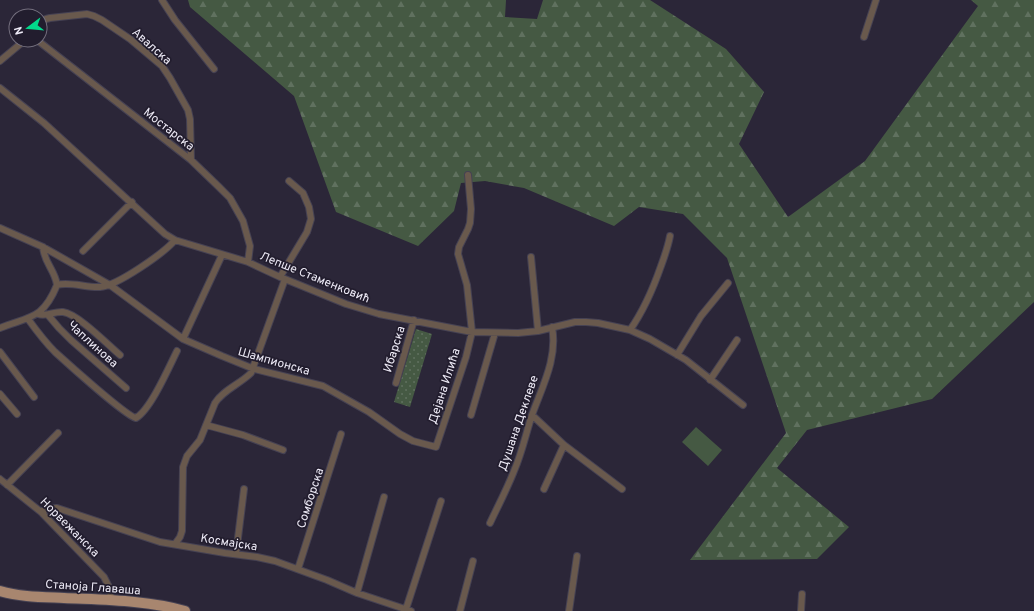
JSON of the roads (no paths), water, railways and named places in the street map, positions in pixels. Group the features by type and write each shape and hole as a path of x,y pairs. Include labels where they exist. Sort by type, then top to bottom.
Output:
{"main road":[{"name":"Станоја Главаша","path":"0,591 37,597 111,600 157,605 185,611"}],"street":[{"path":"162,0 175,20 214,69"},
{"path":"864,37 876,0"},
{"name":"Авалска","path":"48,18 86,14 94,16 130,39 162,66 188,110 190,119 191,160"},
{"path":"0,60 15,48"},
{"name":"Мостарска","path":"46,48 191,160 230,198 243,221 250,246 248,262"},
{"name":"Лепше Стаменковић","path":"0,88 44,123 132,202 165,234 175,240 248,262 282,278 346,304 379,314 472,332 518,333 538,331 575,322 598,323 630,330 650,339 686,360 743,406"},
{"name":"Дејана Илића","path":"436,447 466,357 472,332 467,285 458,254 459,247 470,222 471,209 468,175"},
{"path":"175,544 182,531 184,461 200,440 218,398 247,378 254,369 282,278 307,232 311,219 309,207 302,193 289,182"},
{"path":"83,251 132,202"},
{"name":"Шампионска","path":"0,228 64,258 110,286 183,339 254,369 323,386 369,412 400,434 413,441 436,447"},
{"path":"630,330 641,314 652,292 668,248 670,236"},
{"path":"57,285 67,284 87,287 110,286 156,257 175,240"},
{"path":"0,328 28,319 38,314 52,298 57,285 54,273 45,260 43,247"},
{"path":"183,339 222,255"},
{"path":"531,257 538,331"},
{"path":"677,355 701,316 728,283"},
{"path":"38,314 62,312 75,317 120,355"},
{"name":"Чаплинова","path":"48,314 58,328 70,340 126,388"},
{"path":"28,319 55,352 133,418 136,418 143,413 159,387 177,351"},
{"name":"Ибарска","path":"396,383 414,320"},
{"name":"Душана Деклеве","path":"490,523 515,470 532,416 540,398 549,370 554,347 552,327"},
{"path":"471,415 496,333"},
{"path":"710,380 737,340"},
{"path":"0,352 34,397"},
{"path":"0,394 17,414"},
{"path":"532,416 564,445 622,489"},
{"path":"206,425 243,435 283,450"},
{"path":"7,485 58,433"},
{"name":"Сомборска","path":"298,569 341,434"},
{"path":"544,489 564,445"},
{"name":"Норвежанска","path":"0,479 41,512 104,577 110,589 111,600"},
{"path":"236,554 244,489"},
{"path":"357,593 384,497"},
{"path":"409,610 441,502"},
{"name":"Космајска","path":"41,512 47,509 57,508 160,542 263,558 298,569 357,593 409,610"},
{"path":"569,611 577,556"},
{"path":"460,611 473,561"},
{"path":"801,611 802,594"}]}
